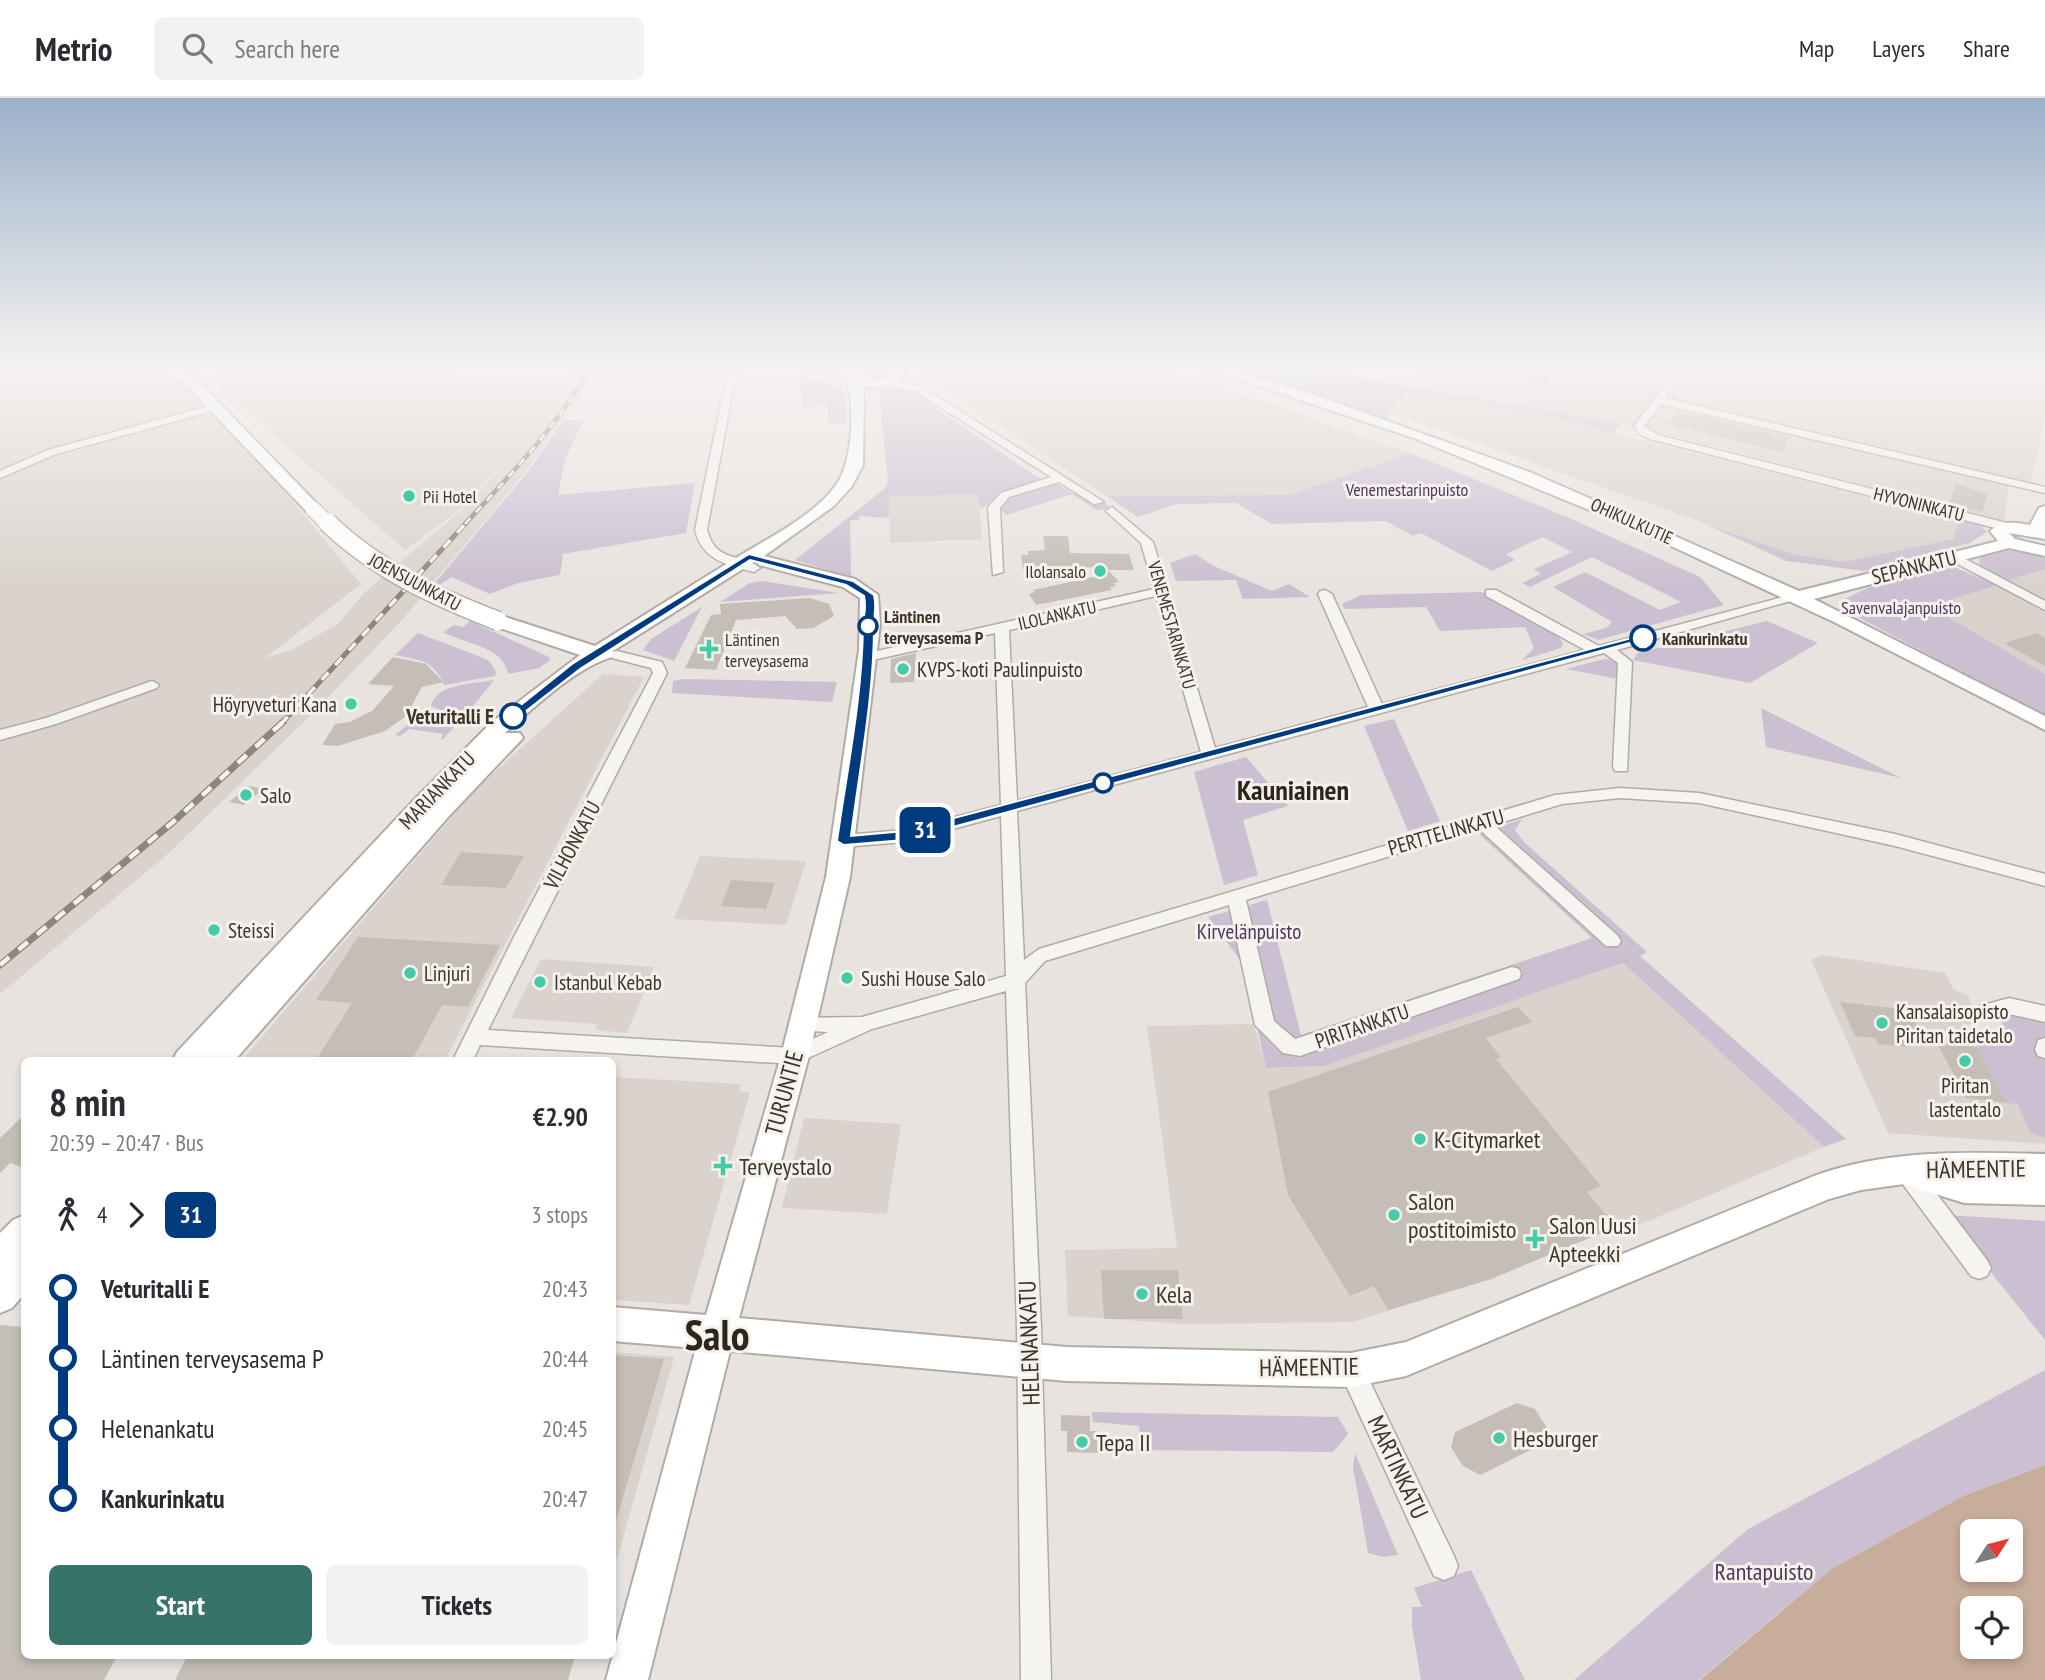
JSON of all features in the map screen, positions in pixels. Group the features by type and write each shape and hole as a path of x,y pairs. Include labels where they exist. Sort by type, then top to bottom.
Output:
{"main road":[{"name":"JOENSUUNKATU","path":"245,438 313,509 361,554 387,570 429,593 498,621 575,648 608,653"},
{"name":"MARIANKATU","path":"751,562 820,511 849,479 855,465 856,438"},
{"name":"MARIANKATU","path":"190,1057 476,750 525,705 751,562 833,514 859,487 868,464 869,438"},
{"name":"OHIKULKUTIE","path":"1428,438 1556,487 1798,597 2045,724"},
{"path":"2008,535 2041,533 2045,511"},
{"name":"SEPÄNKATU","path":"1798,597 1954,557 2008,535"},
{"path":"2008,535 2045,551"},
{"name":"TURUNTIE","path":"627,1680 795,1056 844,841 868,657 868,621 849,593 751,562"},
{"name":"MARIANKATU","path":"221,1057 496,754 543,708 608,653"},
{"name":"HÄMEENTIE","path":"616,1324 1030,1361 1351,1370 1406,1359 1825,1186 1861,1176 1948,1165 2045,1168"},
{"name":"HÄMEENTIE","path":"1907,1172 1964,1189 2045,1191"},
{"path":"11,1276 21,1241"}],"street":[{"path":"0,475 51,452 103,438"},
{"path":"717,438 703,544 714,555 751,562"},
{"path":"995,438 1057,479 1098,502"},
{"name":"HYVONINKATU","path":"1658,438 2008,535"},
{"path":"1821,438 2045,490"},
{"path":"997,572 994,507 1005,495 1057,479"},
{"name":"VENEMESTARINKATU","path":"1112,511 1147,542 1209,754"},
{"path":"1954,557 2045,606"},
{"name":"ILOLANKATU","path":"868,657 1163,591"},
{"path":"1491,593 1625,662 1621,767"},
{"path":"1325,594 1377,710"},
{"name":"SEPÄNKATU","path":"844,841 905,836 1798,597"},
{"name":"HELENANKATU","path":"1002,628 1030,1361 1036,1680"},
{"name":"VILHONKATU","path":"465,1057 523,937 660,673 657,665 608,653"},
{"path":"0,734 51,721 152,685"},
{"name":"PERTTELINKATU","path":"795,1056 867,1023 1014,981 1039,957 1236,895 1561,799 1620,793 1699,798 1883,837 2045,880"},
{"path":"1481,822 1612,941"},
{"name":"PIRITANKATU","path":"1236,895 1265,1025 1290,1047 1300,1048 1512,974"},
{"path":"1987,1012 2009,1006 2045,1014"},
{"name":"PERTTELINKATU","path":"802,1024 867,1023"},
{"path":"475,1037 795,1056"},
{"path":"1907,1172 1979,1268"},
{"name":"MARTINKATU","path":"1351,1370 1444,1566"}],"shaded area":[{"path":"0,438 234,438 269,473 361,584 265,658 291,650 338,624 363,594 472,501 515,450 462,508 405,550 277,438 550,438 523,475 402,620 318,708 169,853 0,994"},
{"path":"1018,438 1367,438 1410,453 1290,495 1107,496"},
{"path":"1462,438 1634,438 1959,520 1953,539 1873,557 1845,562 1793,554"},
{"path":"1680,438 2040,438 2031,484 2010,479 2004,521"},
{"path":"978,494 982,539 890,543 889,497"},
{"path":"2045,569 2045,674 1929,605 2010,578"},
{"path":"603,674 644,677 447,1057 245,1057 475,790"},
{"path":"700,856 806,861 786,925 674,919"},
{"path":"1823,955 1945,973 1954,990 1968,995 1978,1026 1961,1023 2017,1104 2031,1132 2045,1138 2045,1144 1888,1133 1811,960"},
{"path":"541,959 654,967 627,1033 595,1030 597,1024 511,1018"},
{"path":"1623,963 1824,1147 1634,1227 1629,1221 1491,1279 1352,1322 1184,1324 1068,1316 1065,1250 1177,1248 1147,1026 1254,1024 1266,1068 1324,1066"},
{"path":"616,1077 741,1084 740,1091 750,1092 689,1305 616,1300"},
{"path":"804,1118 901,1124 887,1214 782,1208"},
{"path":"616,1352 674,1357 616,1563"},
{"path":"2045,1465 2045,1680 1700,1680 1833,1568 1963,1496"}],"green space":[{"path":"552,438 575,438 565,460 558,495 695,483 686,533 563,554 560,575 518,583 490,594 452,577 439,585 435,583 527,473"},
{"path":"884,438 979,438 1042,480 995,497 981,509 977,494 889,497 889,518 860,516 859,520 850,520 851,577 795,560 884,489 888,481"},
{"name":"Venemestarinpuisto","path":"1410,453 1567,517 1700,577 1724,605 1598,640 1583,634 1606,628 1612,622 1553,587 1585,572 1660,610 1681,602 1592,557 1530,587 1522,583 1541,574 1534,569 1572,552 1543,537 1506,554 1515,560 1492,571 1421,533 1413,536 1386,521 1272,524 1236,503 1177,504 1138,517 1107,496 1290,495"},
{"path":"1053,481 1072,493 1088,492 1113,509 1096,510 1072,494 1007,515 996,506 1007,496"},
{"path":"1959,520 1981,525 1987,532 1970,543 1865,571 1786,561 1703,523 1793,554 1845,562 1953,539"},
{"name":"Savenvalajanpuisto","path":"2011,550 2045,554 2045,569 2005,581 1979,564 1980,555"},
{"path":"1195,554 1214,566 1272,591 1289,584 1310,597 1243,599 1236,580 1176,581 1170,563"},
{"name":"Savenvalajanpuisto","path":"1956,568 1997,585 1930,606 2045,674 2045,716 1852,614 1843,600 1898,578"},
{"path":"762,581 839,593 720,602 750,583"},
{"path":"1482,592 1553,630 1563,643 1561,648 1522,660 1534,648 1525,627 1440,631 1426,607 1344,609 1342,604 1361,595"},
{"path":"702,607 674,661 643,650 651,639"},
{"path":"470,621 549,657 549,661 539,668 508,674 499,657 482,647 443,632 454,625 463,627"},
{"path":"1767,621 1818,643 1750,683 1633,660 1638,653"},
{"path":"418,633 488,660 496,671 495,676 444,685 436,671 425,662 395,655"},
{"path":"1604,659 1621,660 1618,679 1566,669"},
{"path":"494,680 462,720 431,706 434,698 448,689"},
{"path":"673,681 837,682 832,702 672,693"},
{"path":"1761,708 1901,778 1766,747"},
{"path":"428,709 457,724 443,739 440,739 444,734 409,729 400,736 395,735"},
{"path":"1394,719 1440,821 1408,831 1364,726"},
{"name":"Kirvelänpuisto","path":"1246,757 1288,806 1243,820 1258,875 1224,885 1194,772"},
{"path":"1522,819 1515,830 1524,842 1647,952 1640,956 1846,1139 1824,1147 1623,963 1324,1066 1266,1068 1243,964 1208,917 1267,900 1301,1035 1592,938 1479,834"},
{"path":"2027,1015 2045,1019 2045,1138 2031,1133 2017,1104 2007,1103 1976,1047 1981,1040 2006,1041 2002,1023 2006,1016"},
{"path":"1945,1215 2045,1221 2045,1340"},
{"name":"Rantapuisto","path":"2045,1370 2045,1465 1963,1496 1833,1568 1699,1680 1574,1680 1748,1529"},
{"path":"1092,1412 1338,1417 1348,1434 1333,1452 1142,1450 1139,1426 1093,1422"},
{"path":"1355,1453 1398,1555 1383,1557 1368,1553 1353,1467"},
{"path":"1471,1570 1525,1680 1421,1680 1412,1626 1412,1607 1422,1607 1414,1588"}],"building":[{"path":"1724,438 1790,438 1782,452"},
{"path":"1956,484 1988,494 1982,512 1949,503"},
{"name":"Ilolansalo","path":"1043,536 1068,536 1070,553 1129,554 1134,570 1108,570 1119,582 1113,583 1116,586 1110,587 1112,590 1036,605 1029,594 1035,592 1033,590 1098,576 1097,567 1023,570 1021,555 1028,555 1028,551 1045,550"},
{"name":"Läntinen terveysasema","path":"810,598 829,604 834,616 813,628 797,629 785,616 736,620 716,670 685,668 711,615 721,614 720,604"},
{"path":"2037,633 2045,638 2045,666 2004,643"},
{"name":"KVPS-koti Paulinpuisto","path":"916,653 914,682 890,683 891,659"},
{"path":"393,657 426,664 443,682 422,687 406,716 385,731 338,746 322,745 335,724 350,722 372,711 394,686 368,684"},
{"name":"Salo","path":"249,786 263,789 244,805 229,802"},
{"path":"461,852 524,856 506,888 441,885"},
{"path":"731,880 775,883 766,909 721,906"},
{"name":"Linjuri","path":"358,937 500,945 468,1007 442,1005 414,1057 318,1057 352,1003 316,1000"},
{"name":"Kansalaisopisto Piritan taidetalo","path":"1840,1002 1909,1010 1925,1043 1904,1041 1908,1047 1878,1044 1875,1038 1855,1036"},
{"name":"K-Citymarket","path":"1518,1007 1532,1022 1486,1038 1501,1057 1496,1059 1601,1186 1587,1192 1616,1227 1491,1279 1388,1310 1374,1286 1350,1296 1288,1195 1268,1092"},
{"name":"Piritan lastentalo","path":"1937,1043 1976,1047 2007,1103 1966,1098"},
{"path":"21,1118 21,1167 10,1163 0,1173 0,1138"},
{"name":"Kela","path":"1101,1270 1178,1270 1183,1319 1104,1319"},
{"path":"0,1325 21,1327 21,1659 115,1659 104,1680 0,1680"},
{"path":"616,1355 664,1359 616,1521"},
{"name":"Hesburger","path":"1517,1403 1535,1409 1547,1428 1543,1444 1480,1475 1463,1466 1451,1447 1455,1432"},
{"name":"Tepa II","path":"1061,1415 1090,1416 1090,1431 1097,1431 1098,1453 1067,1452 1067,1431 1061,1431"},
{"path":"186,1659 574,1659 568,1680 175,1680"}],"railway":[{"path":"465,524 542,438"},
{"path":"282,723 467,522"},
{"path":"0,965 173,822 282,723"}],"bus line":[{"name":"31","path":"513,716 576,666 749,557 849,583 869,595 873,609 868,621 868,657 844,841 905,836 1643,638"}],"place":[{"name":"Pii Hotel","path":"409,496"},
{"name":"Ilolansalo","path":"1100,571"},
{"name":"Läntinen terveysasema P","path":"868,626"},
{"name":"Kankurinkatu","path":"1643,638"},
{"name":"Läntinen terveysasema","path":"709,649"},
{"name":"KVPS-koti Paulinpuisto","path":"903,669"},
{"name":"Höyryveturi Kana","path":"351,704"},
{"name":"Veturitalli E","path":"513,716"},
{"name":"Salo","path":"246,795"},
{"name":"Steissi","path":"214,930"},
{"name":"Linjuri","path":"410,973"},
{"name":"Sushi House Salo","path":"847,978"},
{"name":"Istanbul Kebab","path":"540,982"},
{"name":"Kansalaisopisto Piritan taidetalo","path":"1882,1023"},
{"name":"Piritan lastentalo","path":"1965,1061"},
{"name":"K-Citymarket","path":"1420,1139"},
{"name":"Terveystalo","path":"723,1166"},
{"name":"Salon postitoimisto","path":"1394,1215"},
{"name":"Salon Uusi Apteekki","path":"1535,1239"},
{"name":"Kela","path":"1142,1294"},
{"name":"Hesburger","path":"1499,1438"},
{"name":"Tepa II","path":"1082,1442"}],"district":[{"name":"Kauniainen","path":"1293,789"},
{"name":"Salo","path":"717,1334"}]}
